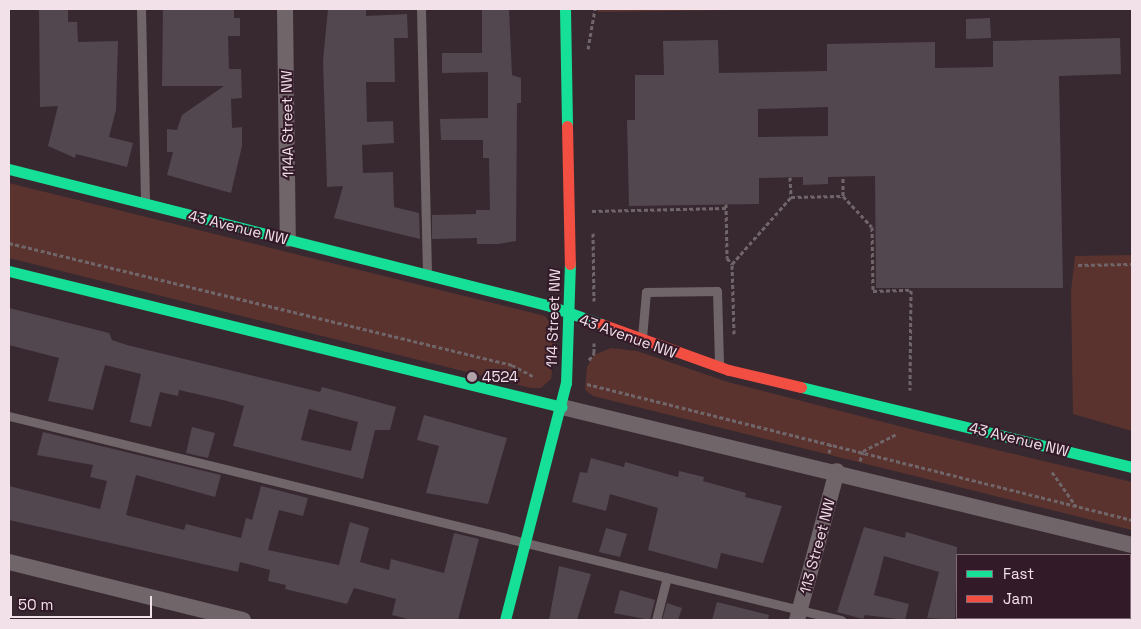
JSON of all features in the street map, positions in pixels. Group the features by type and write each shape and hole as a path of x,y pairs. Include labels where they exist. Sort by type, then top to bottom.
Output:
{"street":[{"name":"114A Street NW","path":"285,9 288,239"},
{"name":"114 Street NW","path":"505,620 562,407 570,315 565,9"},
{"name":"43 Avenue NW","path":"9,169 427,274 570,315 642,342 719,367 1132,467"},
{"path":"9,271 562,407 837,471 1132,545"},
{"name":"113 Street NW","path":"799,615 837,471"},
{"path":"9,562 243,620"}],"lane":[{"path":"142,9 145,203"},
{"path":"421,9 427,274"},
{"path":"642,342 646,292 717,292 719,367"},
{"path":"9,416 667,577 799,615 841,620"},
{"path":"656,620 667,577"}],"path":[{"path":"589,59 595,9"},
{"path":"843,176 843,196 872,227 873,291 911,290 910,390"},
{"path":"732,264 791,197 790,177"},
{"path":"791,197 843,196"},
{"path":"592,201 592,220"},
{"path":"592,211 726,206 727,258 732,264 734,336"},
{"path":"592,229 594,303"},
{"path":"9,243 512,365 541,381"},
{"path":"1078,265 1132,264"},
{"path":"584,384 863,451 1132,520"},
{"path":"860,461 863,451 906,429"},
{"path":"829,453 832,444"},
{"path":"1052,472 1076,506"}],"shaded area":[{"path":"597,9 796,9 598,12"},
{"path":"9,183 545,316 557,332 551,379 541,388 531,388 9,258"},
{"path":"1132,255 1132,431 1073,414 1071,292 1075,256"},
{"path":"611,348 637,351 728,382 926,433 1132,482 1132,530 593,396 585,390 587,367 594,355"}],"building":[{"path":"39,9 68,9 68,22 77,22 78,42 118,41 116,110 109,137 133,143 127,167 76,154 75,158 48,146 58,106 40,107"},
{"path":"163,9 234,9 234,18 240,18 240,36 228,36 229,69 241,69 242,98 231,99 232,128 242,127 242,146 231,193 167,175 173,152 167,152 167,129 177,130 182,115 224,86 162,86"},
{"path":"328,9 366,9 366,16 407,14 408,38 394,38 395,82 366,82 367,122 393,121 394,143 362,145 363,173 393,172 394,207 419,213 420,239 334,218 343,186 327,187 323,60"},
{"path":"482,9 509,9 512,75 521,78 521,103 517,103 516,241 498,244 477,244 477,238 432,239 432,215 476,214 476,210 490,210 489,158 483,158 483,140 441,140 440,119 488,118 488,72 442,73 442,53 482,53"},
{"path":"990,18 991,38 966,39 966,19"},
{"path":"1120,38 1121,74 1059,76 1063,288 876,288 875,176 828,177 828,184 803,185 803,177 759,178 759,204 629,206 627,120 635,120 635,75 664,75 663,41 718,40 719,73 827,71 827,44 935,42 935,68 993,67 993,41","holes":["828,107 828,136 758,137 758,109"]},
{"path":"9,308 109,333 112,340 127,345 320,392 322,387 396,407 390,430 375,430 363,479 233,446 244,406 227,401 179,390 178,396 160,392 151,427 130,422 141,374 105,365 93,410 48,401 59,358 9,345","holes":["309,409 358,422 351,451 301,440"]},
{"path":"424,415 507,438 488,504 426,493 439,446 417,440"},
{"path":"192,427 215,433 208,458 186,453"},
{"path":"43,432 221,475 215,497 136,475 126,515 184,530 186,524 241,538 246,518 252,520 261,486 308,498 303,516 279,510 268,550 339,565 350,522 369,528 360,562 389,570 391,559 444,573 454,533 479,539 458,620 412,620 392,615 396,599 354,588 347,604 285,589 286,585 268,581 270,570 240,562 238,572 9,520 9,486 100,509 107,481 90,477 93,465 37,455"},
{"path":"591,458 624,467 625,462 678,477 679,471 704,477 703,481 746,493 745,497 782,506 763,563 721,553 717,569 648,550 658,508 610,494 606,511 572,502 580,472 587,473"},
{"path":"864,527 905,538 906,532 957,547 955,620 927,618 939,572 884,556 874,595 909,604 905,620 865,615 863,619 837,612"},
{"path":"606,528 627,534 620,557 599,552"},
{"path":"559,566 591,574 577,620 549,620"},
{"path":"620,590 655,600 650,620 614,613"},
{"path":"717,602 769,615 768,620 712,620"},
{"path":"667,603 682,608 678,620 662,620"}],"traffic: fast":[{"path":"565,9 567,126"},
{"path":"9,169 547,305 601,324"},
{"path":"505,620 566,383 570,264"},
{"path":"9,271 562,407"},
{"path":"801,387 1132,467"}],"traffic: jam":[{"path":"567,126 570,264"},
{"path":"601,324 729,370 801,387"}],"place":[{"name":"4524","path":"472,377"}]}
